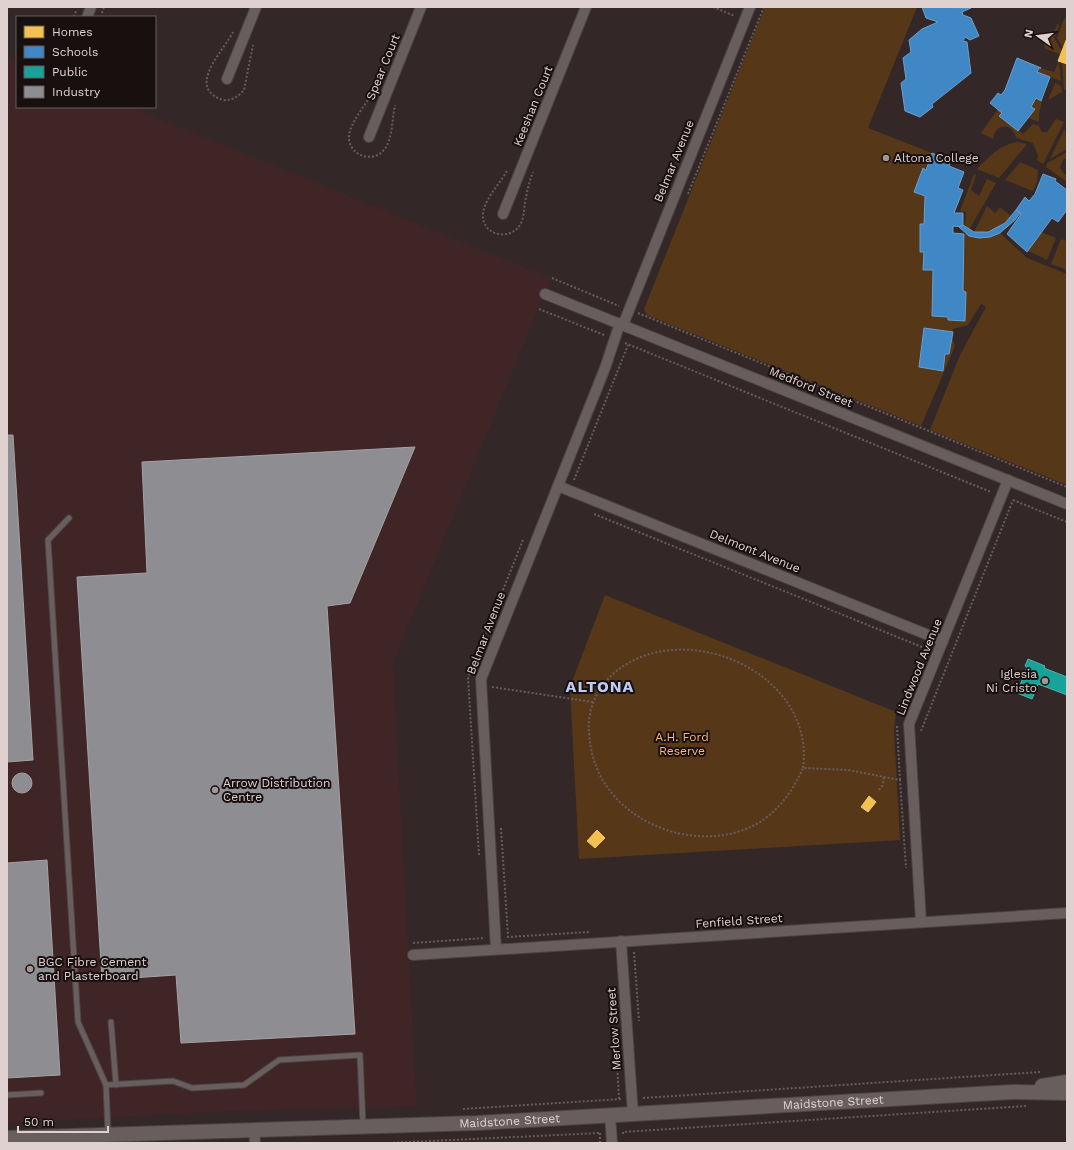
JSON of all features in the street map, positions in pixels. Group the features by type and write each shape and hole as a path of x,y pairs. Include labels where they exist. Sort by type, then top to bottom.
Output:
{"main road":[{"name":"Maidstone Street","path":"1012,1092 1067,1082"},
{"name":"Maidstone Street","path":"16,1139 66,1139 108,1134 255,1137 363,1127 610,1116 1012,1092 1067,1093"}],"street":[{"path":"227,79 256,7"},
{"name":"Spear Court","path":"370,137 422,7"},
{"name":"Keeshan Court","path":"503,214 586,7"},
{"name":"Belmar Avenue","path":"496,949 480,679 605,368 620,342 623,325 629,309 748,8"},
{"name":"Medford Street","path":"545,294 1067,504"},
{"name":"Lindwood Avenue","path":"921,922 909,724 1008,480"},
{"name":"Delmont Avenue","path":"558,486 943,642"},
{"name":"Fenfield Street","path":"413,955 1067,913"},
{"name":"Merlow Street","path":"621,941 633,1114"},
{"path":"610,1116 612,1143"}],"lane":[{"path":"69,518 48,540 78,1022 106,1085 108,1134"},
{"path":"111,1022 116,1085"},
{"path":"106,1085 173,1081 192,1088 244,1085 279,1060 360,1055 363,1127"},
{"path":"7,1095 41,1093"}],"path":[{"path":"713,7 735,16"},
{"path":"687,197 764,7"},
{"path":"552,278 1067,487"},
{"path":"640,314 643,307"},
{"path":"539,309 1067,522"},
{"path":"569,490 574,480 620,342"},
{"path":"574,480 581,482"},
{"path":"988,498 991,491"},
{"path":"921,732 1013,500"},
{"path":"594,514 927,649 932,637"},
{"path":"701,650 714,653 735,661 761,676 788,704 800,732 803,751 803,768 792,788 772,813 749,827 737,832 712,836 697,836 667,830 650,823 628,810 601,778 595,767 590,749 589,720 593,702 604,682 622,666 635,659 659,651 701,650"},
{"path":"492,681 493,695"},
{"path":"492,687 593,702"},
{"path":"803,768 848,770 900,780 906,873"},
{"path":"879,790 883,785 884,777"},
{"path":"501,827 508,936"},
{"path":"457,1110 1044,1072"},
{"path":"623,1138 623,1132 1027,1106"},
{"path":"389,1143 599,1134"}],"shaded area":[{"path":"7,57 16,61 16,108 133,108 551,278 393,664 417,1107 236,1111 7,1123"}],"green space":[{"name":"Altona College","path":"765,7 917,7 868,128 932,153 914,192 925,196 924,224 920,224 920,252 924,252 923,270 933,270 932,316 948,317 948,320 965,321 966,292 963,291 965,233 977,238 1000,233 1027,258 1067,274 1067,485 930,430 960,355 986,307 981,304 968,325 953,329 952,336 955,346 921,426 647,315 644,309"},
{"path":"1067,16 1067,38 1063,48 1057,38 1064,19"},
{"path":"1058,23 1059,26 1054,38 1062,51 1060,57 1059,54 1044,48 1045,39 1050,40"},
{"path":"1059,61 1061,81 1037,72 1039,68 1041,68 1054,72"},
{"path":"1062,63 1067,65 1067,88 1064,90"},
{"path":"1055,83 1061,86 1062,92 1048,100"},
{"path":"1036,98 1042,101 1039,122 1028,118 1034,109 1031,107"},
{"path":"998,109 1002,113 1000,116 1023,134 1033,124 1039,126 1042,132 1047,132 1056,119 1064,122 1043,164 1037,160 1038,156 1033,143 1016,138 1014,133 1008,127 1000,127 994,134 993,139 981,133"},
{"path":"1065,128 1067,149 1050,159"},
{"path":"1017,142 1027,144 999,178 977,169 990,156 1000,149"},
{"path":"1067,152 1067,157 1063,160 1060,167 1067,176 1067,182 1046,167 1047,163"},
{"path":"1020,162 1038,170 1037,182 1033,191 1005,180"},
{"path":"974,174 976,175 971,190 979,196 987,179 996,183 969,230 965,226 966,212 960,211"},
{"path":"987,206 995,213 1000,207 1011,216 999,226 985,231 974,232"},
{"path":"1041,232 1056,238 1047,260 1028,251"},
{"path":"1061,239 1067,241 1067,270 1051,264"},
{"name":"A.H. Ford Reserve","path":"605,595 896,712 894,731 900,840 579,859 570,687"}],"building: Homes":[{"path":"1067,38 1067,64 1058,61"},
{"path":"869,796 876,802 868,812 861,807"},
{"path":"597,830 605,838 595,848 587,841"}],"building: Schools":[{"path":"922,7 971,8 962,12 963,15 971,18 979,36 970,40 965,37 963,41 967,42 971,73 932,104 933,107 920,117 905,111 901,83 906,79 903,58 911,52 909,40 922,29 938,22 926,18"},
{"path":"1017,58 1041,68 1039,68 1037,72 1050,77 1041,101 1036,98 1031,107 1035,109 1018,131 999,116 1002,113 990,103 998,93 1001,95 1005,90"},
{"path":"932,153 950,161 949,166 964,172 958,188 963,190 954,213 963,213 963,227 953,226 953,233 964,234 963,291 966,292 965,321 948,320 948,317 932,316 933,270 923,270 924,252 920,252 920,224 924,224 925,196 914,192 923,168 926,170"},
{"path":"1043,174 1056,179 1055,181 1067,190 1067,210 1058,222 1052,218 1027,252 1007,234 1021,214 1016,210 1025,197 1029,201 1035,194"},
{"path":"1016,210 1020,213 1015,220 1000,233 990,237 979,238 969,236 959,227 963,225 974,232 988,232 1005,223"},
{"path":"924,328 953,332 949,354 945,354 943,371 919,367"}],"building: Public":[{"name":"Iglesia Ni Cristo","path":"1028,659 1045,666 1044,668 1067,677 1067,695 1038,684 1032,699 1017,693 1027,667 1025,666"}],"building: Industry":[{"path":"7,435 13,435 33,760 7,762"},
{"name":"Arrow Distribution Centre","path":"415,447 350,603 327,606 355,1034 181,1043 176,975 102,980 77,577 147,573 142,462"},
{"path":"22,773 29,776 32,783 29,790 22,793 15,790 12,783 15,776"},
{"name":"BGC Fibre Cement and Plasterboard","path":"47,860 60,1075 7,1078 7,863"}],"place":[{"name":"Altona College","path":"886,158"},
{"name":"Iglesia Ni Cristo","path":"1045,681"},
{"name":"Arrow Distribution Centre","path":"215,790"},
{"name":"BGC Fibre Cement and Plasterboard","path":"30,969"}],"district":[{"name":"ALTONA","path":"600,686"}]}
